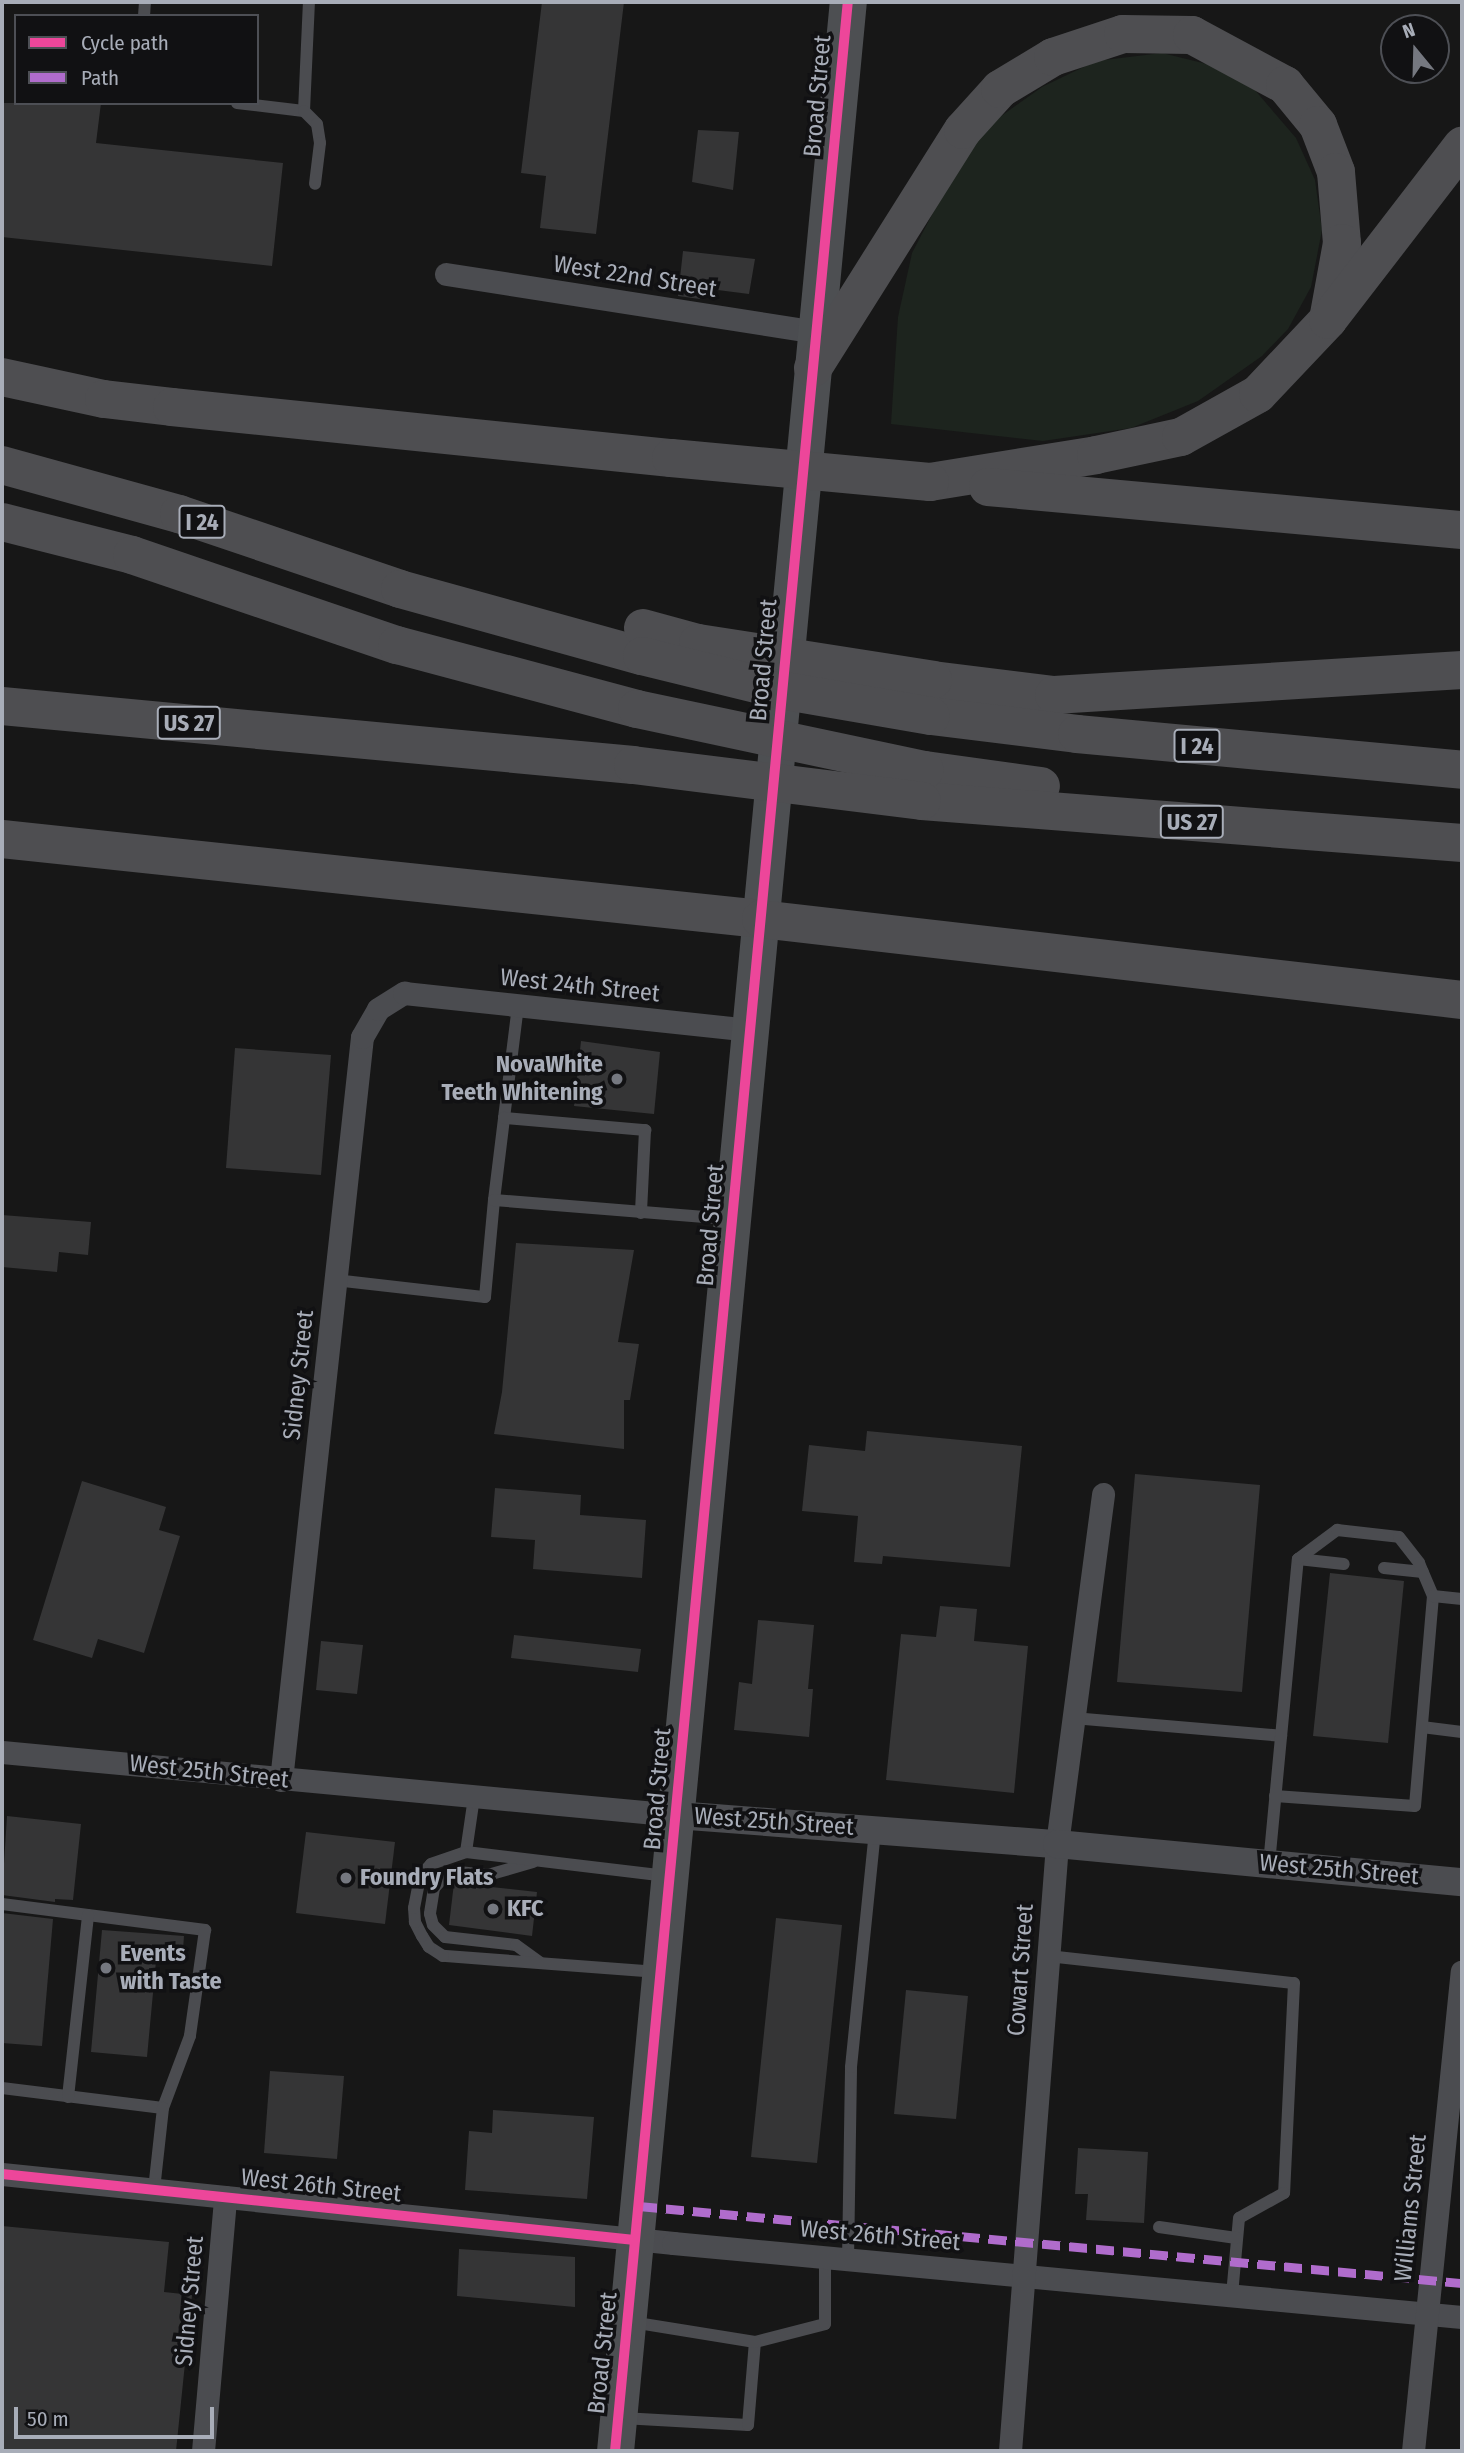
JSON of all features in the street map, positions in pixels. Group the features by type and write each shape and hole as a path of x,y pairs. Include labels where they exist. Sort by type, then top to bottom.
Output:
{"highway":[{"path":"815,350 963,130 1000,89 1054,57 1123,34 1192,35 1285,85 1318,125 1336,172 1342,243 1328,320"},
{"path":"930,482 1096,455 1181,437 1258,394 1328,320 1462,146"},
{"path":"2,377 104,399 238,414 671,458 1462,530"},
{"name":"I 24","path":"2,465 642,642 780,690 932,698 1077,734 1462,770"},
{"name":"I 24","path":"2,522 132,555 397,645 924,785"},
{"path":"932,698 1054,695 1462,670"},
{"name":"US 27","path":"2,706 633,765 924,785 1462,843"},
{"path":"2,839 761,919 1462,1000"}],"main road":[{"name":"Broad Street","path":"616,2435 848,2"}],"street":[{"name":"West 22nd Street","path":"446,274 815,350"},
{"name":"West 24th Street","path":"404,993 751,1030"},
{"name":"Sidney Street","path":"281,1780 362,1037 378,1009 404,993"},
{"name":"Cowart Street","path":"1010,2451 1056,1844 1103,1494"},
{"name":"West 25th Street","path":"2,1752 281,1780 676,1815 1056,1844 1462,1882"},
{"name":"Williams Street","path":"1413,2451 1462,1971"},
{"name":"West 26th Street","path":"2,2174 635,2240 1462,2317"},
{"name":"Sidney Street","path":"203,2451 225,2197"}],"lane":[{"path":"304,111 309,2"},
{"path":"254,105 304,111 317,124 320,143 315,184"},
{"path":"335,1280 485,1297 518,1005"},
{"path":"504,1118 645,1130 641,1213"},
{"path":"494,1200 733,1220"},
{"path":"1269,1864 1275,1796 1298,1559 1337,1530 1399,1537 1423,1572 1433,1596 1415,1806 1275,1796"},
{"path":"1298,1559 1344,1564"},
{"path":"1384,1568 1423,1572"},
{"path":"1433,1596 1462,1599"},
{"path":"1073,1718 1281,1736"},
{"path":"1422,1727 1462,1732"},
{"path":"466,1852 474,1797"},
{"path":"848,2260 851,2067 875,1830"},
{"path":"661,1972 443,1956 429,1947 422,1936 415,1922 414,1908 420,1876 431,1864 466,1852 670,1877"},
{"path":"539,1962 516,1945 445,1937 433,1925 430,1901 434,1888 444,1877 458,1872 488,1875 540,1860"},
{"path":"2,1904 205,1930 190,2036 163,2108 154,2190"},
{"path":"68,2097 88,1915"},
{"path":"1048,1956 1294,1983 1284,2193 1239,2218 1231,2295"},
{"path":"2,2088 163,2108"},
{"path":"1159,2227 1236,2238"},
{"path":"627,2321 755,2342 825,2324 825,2258"},
{"path":"616,2435 748,2425 755,2342"}],"shaded area":[{"path":"1162,53 1211,65 1254,89 1296,138 1315,180 1322,230 1311,287 1288,329 1262,356 1198,401 1131,428 1043,441 891,424 898,317 912,253 947,186 983,129 1042,87 1096,61"}],"building":[{"path":"542,2 624,2 596,234 540,228 546,176 521,173"},
{"path":"2,103 101,105 96,143 283,163 272,266 2,237"},
{"path":"698,130 739,132 733,190 692,182"},
{"path":"683,251 755,259 749,294 702,288 700,299 678,296"},
{"name":"NovaWhite Teeth Whitening","path":"581,1041 660,1052 654,1114 574,1106"},
{"path":"235,1048 331,1055 321,1175 226,1168"},
{"path":"2,1215 91,1222 88,1255 59,1252 57,1272 2,1267"},
{"path":"516,1243 634,1250 618,1342 639,1344 630,1400 624,1400 624,1449 494,1434 502,1392"},
{"path":"867,1431 1022,1446 1010,1567 883,1556 882,1564 854,1562 858,1516 802,1511 809,1445 865,1451"},
{"path":"1135,1474 1260,1485 1242,1692 1117,1682"},
{"path":"82,1481 166,1507 159,1530 180,1536 144,1653 98,1639 92,1658 33,1640"},
{"path":"495,1488 581,1495 580,1515 646,1520 642,1578 533,1569 535,1540 491,1537"},
{"path":"1330,1573 1404,1581 1388,1743 1313,1736"},
{"path":"940,1606 977,1609 974,1641 1028,1646 1014,1793 886,1780 901,1634 936,1637"},
{"path":"758,1620 814,1625 808,1689 813,1689 809,1737 734,1730 739,1682 752,1684"},
{"path":"514,1635 641,1649 638,1672 511,1658"},
{"path":"321,1641 363,1645 357,1694 316,1690"},
{"path":"7,1816 81,1824 73,1900 55,1899 55,1902 2,1895"},
{"name":"Foundry Flats","path":"306,1832 395,1842 385,1924 296,1913"},
{"name":"KFC","path":"454,1883 537,1892 532,1936 449,1925"},
{"path":"2,1913 53,1919 42,2046 2,2043"},
{"path":"776,1918 842,1925 817,2163 751,2157"},
{"path":"102,1930 184,1936 182,1963 156,1961 147,2057 91,2052"},
{"path":"906,1990 968,1996 956,2119 894,2114"},
{"path":"270,2071 344,2076 337,2159 264,2153"},
{"path":"493,2110 594,2117 587,2199 465,2190 469,2131 492,2133"},
{"path":"1078,2148 1148,2152 1144,2223 1086,2220 1088,2194 1075,2194"},
{"path":"2,2226 169,2242 164,2292 192,2295 176,2451 2,2451"},
{"path":"459,2249 575,2257 575,2307 457,2296"}],"marked path":[{"path":"639,2206 1462,2283"}],"cycle path":[{"path":"615,2451 848,2"},
{"path":"2,2174 635,2240"}],"place":[{"name":"NovaWhite Teeth Whitening","path":"617,1079"},
{"name":"Foundry Flats","path":"346,1878"},
{"name":"KFC","path":"493,1909"},
{"name":"Events with Taste","path":"106,1968"}]}
